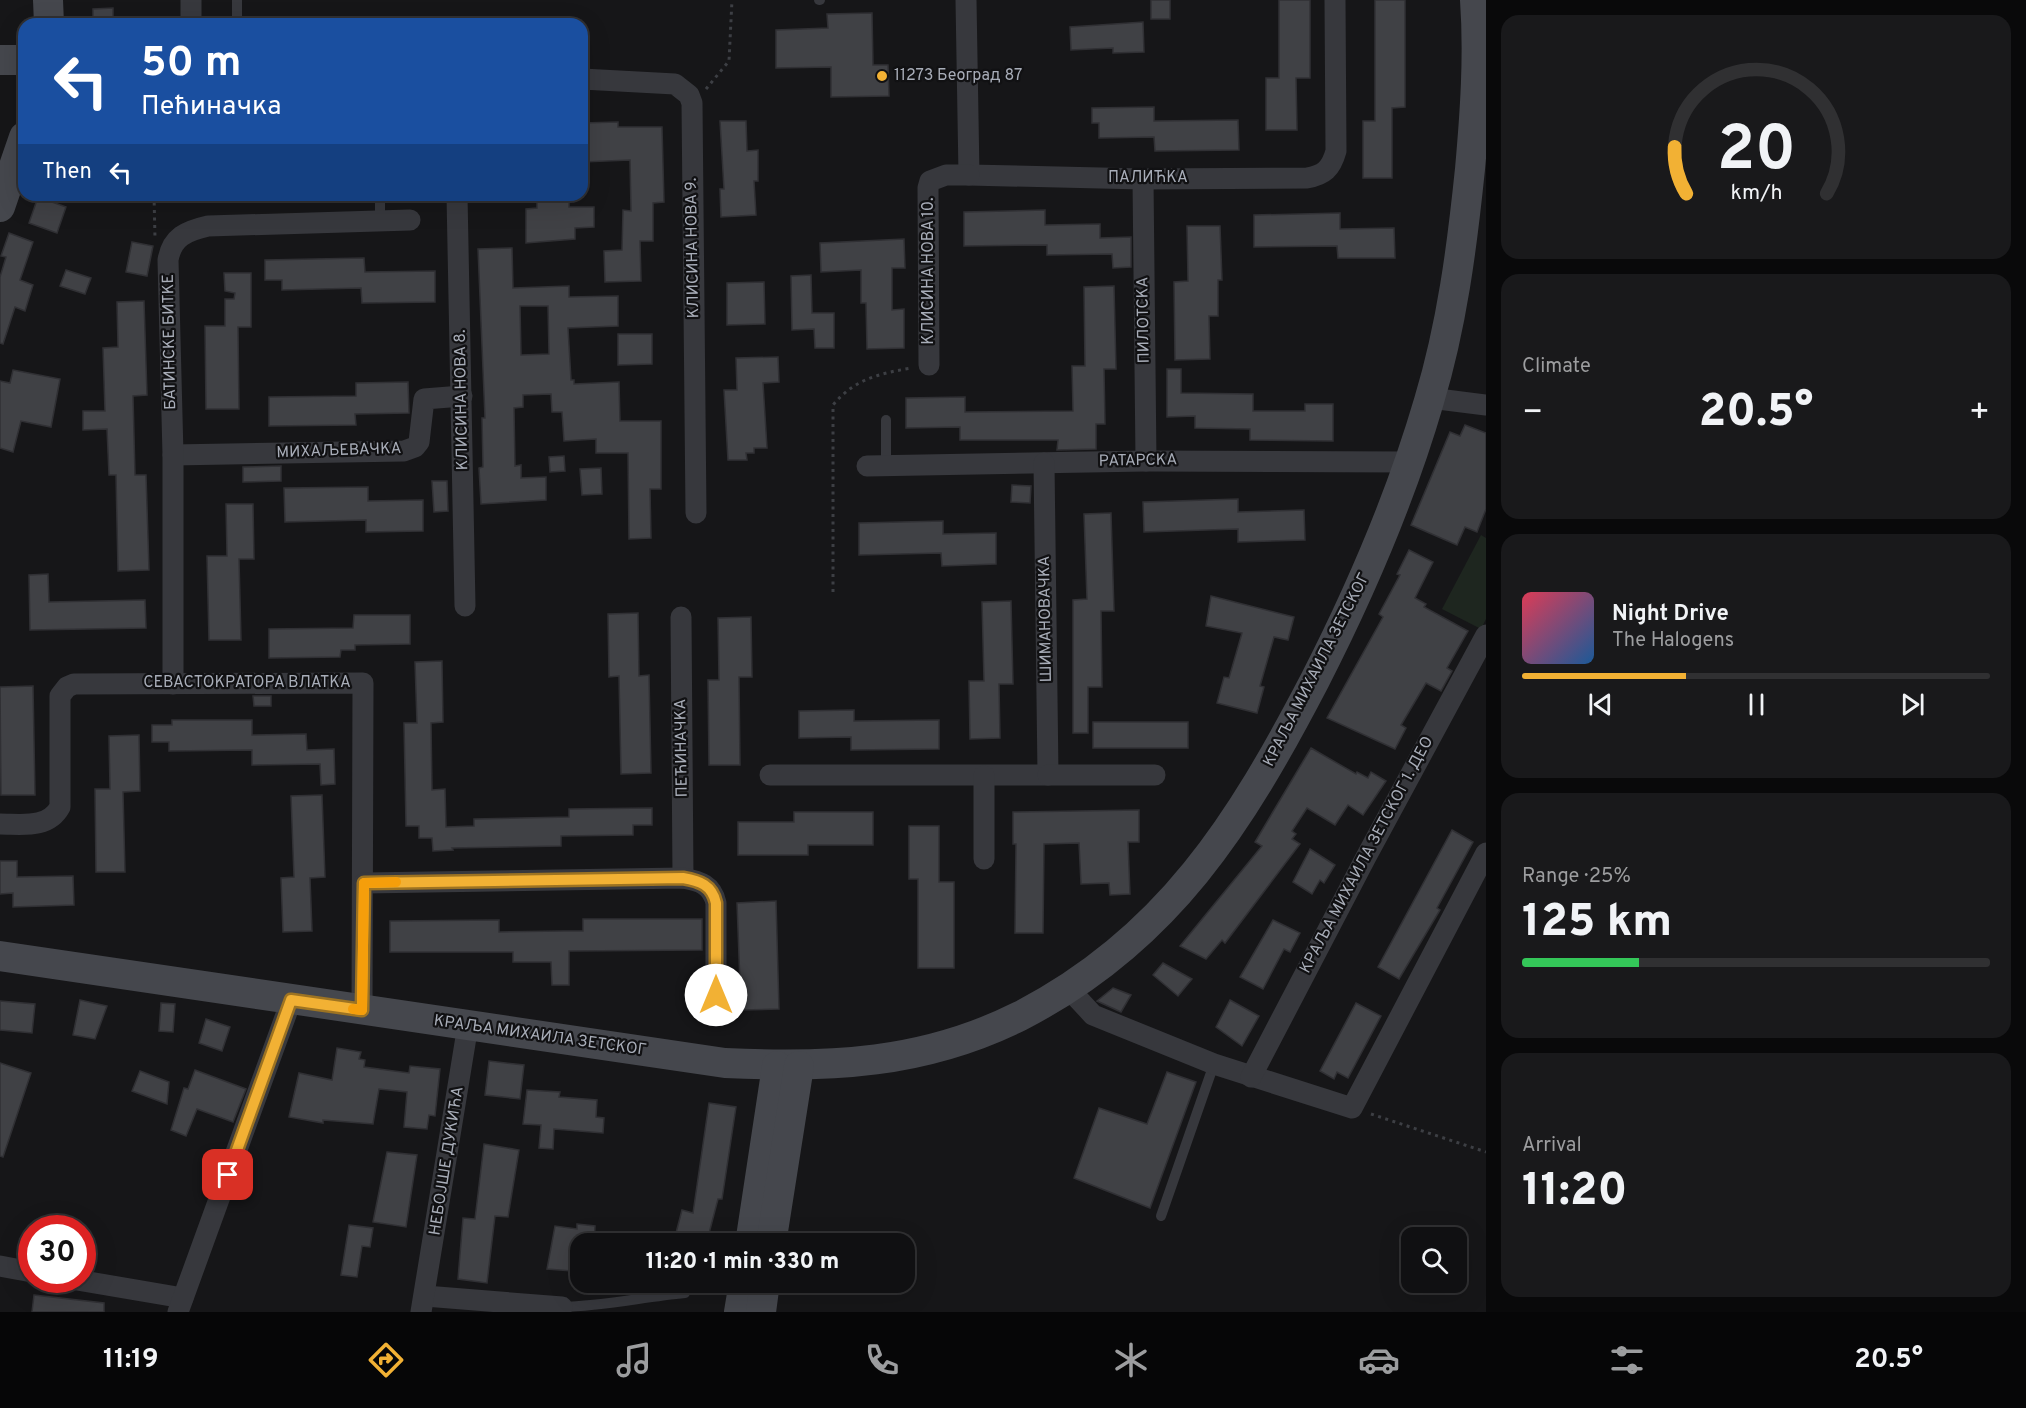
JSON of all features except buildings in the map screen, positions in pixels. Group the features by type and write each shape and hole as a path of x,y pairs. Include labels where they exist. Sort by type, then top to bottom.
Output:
{"street":[{"path":"48,0 49,18"},
{"path":"191,0 191,18"},
{"path":"966,0 969,175"},
{"name":"ПАЛИЋКА","path":"969,175 1143,179 1320,176 1328,171 1336,151 1335,0"},
{"name":"КРАЉА МИХАИЛА ЗЕТСКОГ","path":"0,956 725,1063 788,1066 856,1063 942,1046 1010,1020 1068,988 1115,955 1169,905 1207,861 1275,756 1341,630 1374,555 1410,462 1430,398 1462,245 1474,128 1477,40 1475,0"},
{"path":"0,60 18,60"},
{"name":"КЛИСИНА НОВА 9.","path":"588,79 675,84 689,95 692,103 696,513"},
{"path":"0,207 18,154"},
{"name":"КЛИСИНА НОВА 10.","path":"929,365 928,188 930,181 937,178 969,175"},
{"name":"ПИЛОТСКА","path":"1143,179 1146,461"},
{"name":"КЛИСИНА НОВА 8.","path":"457,201 465,606"},
{"name":"БАТИНСКЕ БИТКЕ","path":"173,684 173,455 168,260 170,247 177,238 190,230 208,226 410,220"},
{"name":"МИХАЉЕВАЧКА","path":"173,455 404,451 415,447 419,442 424,399 462,396"},
{"path":"1430,398 1486,405"},
{"name":"РАТАРСКА","path":"877,465 1146,461 1410,462"},
{"name":"ШИМАНОВАЧКА","path":"1044,463 1048,776"},
{"name":"ПЕЋИНАЧКА","path":"681,617 683,878"},
{"name":"КРАЉА МИХАИЛА ЗЕТСКОГ 1. ДЕО","path":"1251,1077 1339,906 1486,635"},
{"name":"СЕВАСТОКРАТОРА ВЛАТКА","path":"0,824 39,824 56,815 60,807 60,696 67,687 74,684 363,683 362,1010"},
{"path":"770,775 1155,774"},
{"path":"984,776 984,859"},
{"path":"1068,988 1093,1015 1214,1064 1352,1108 1486,853"},
{"path":"364,883 683,878 702,882 715,895 716,995"},
{"path":"96,1283 184,1297 291,1000"},
{"name":"НЕБОЈШЕ ДУКИЋА","path":"468,1025 423,1304 562,1307"},
{"path":"752,1233 788,1066"},
{"path":"772,1233 788,1066"},
{"path":"0,1266 18,1269"},
{"path":"739,1312 742,1293"},
{"path":"760,1312 763,1293"}],"lane":[{"path":"237,0 237,18"},
{"path":"380,201 380,221"},
{"path":"877,465 886,420"},
{"path":"1161,1216 1214,1064"},
{"name":"НЕБОЈШЕ ДУКИЋА","path":"562,1307 602,1305 685,1293"}],"path":[{"path":"714,81 729,61 732,0"},
{"path":"154,201 154,236 168,260"},
{"path":"833,592 833,405 841,395 863,379 890,371 929,365"},
{"path":"1352,1108 1486,1152"}],"shaded area":[{"path":"1481,535 1486,538 1486,619 1481,629 1442,609"}],"slow traffic":[{"path":"353,1009 362,1010 364,883 396,882"}],"place":[{"name":"11273 Београд 87","path":"882,76"}],"route":[{"path":"228,1175 291,1000 362,1010 364,883 683,878 702,882 712,890 716,903 716,995"}]}
